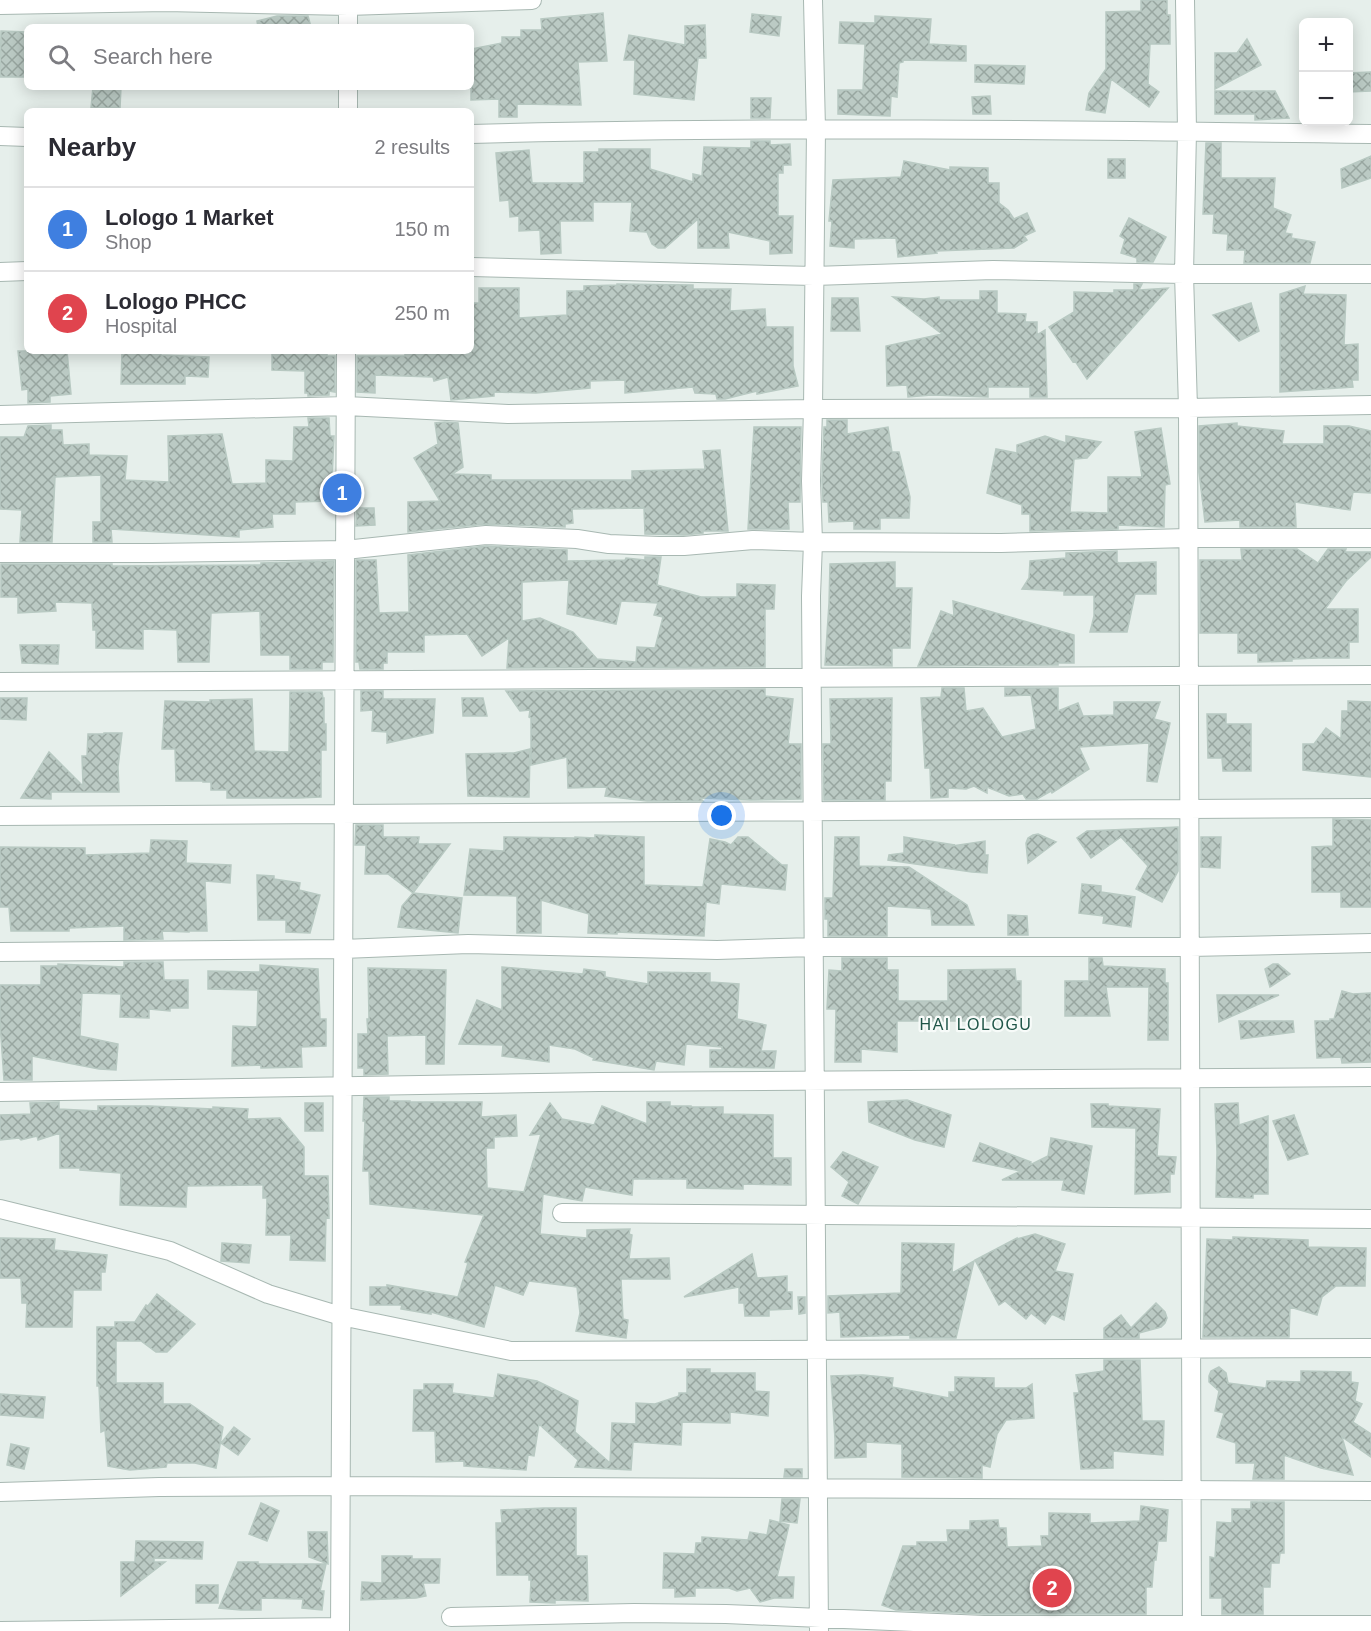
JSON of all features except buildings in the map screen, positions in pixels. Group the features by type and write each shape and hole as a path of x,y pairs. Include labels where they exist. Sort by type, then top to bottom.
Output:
{"street":[{"path":"0,5 532,0"},
{"path":"813,0 816,129 811,596 819,1625"},
{"path":"1185,0 1187,131 1184,274 1188,408 1192,1628"},
{"path":"348,3 348,24"},
{"path":"348,90 348,108"},
{"path":"474,134 816,129 1371,134"},
{"path":"0,136 24,137"},
{"path":"474,267 814,276 993,270 1184,274 1371,274"},
{"path":"0,272 24,271"},
{"path":"0,1631 340,1629 346,354"},
{"path":"0,415 346,406 508,414 813,409 1371,405"},
{"path":"0,553 345,550 486,535 659,546 753,540 1001,543 1188,538 1371,538"},
{"path":"0,682 1371,675"},
{"path":"0,816 1371,808"},
{"path":"0,952 344,949 468,944 717,950 814,947 1190,947 1371,943"},
{"path":"0,1092 610,1082 1371,1077"},
{"path":"0,1209 170,1251 267,1294 341,1316 511,1351 1371,1348"},
{"path":"562,1213 1371,1218"},
{"path":"0,1492 159,1487 341,1486 1371,1491"},
{"path":"451,1617 634,1612 726,1614 819,1625 1192,1628 1371,1625"}],"place":[{"name":"Lologo 1 Market","path":"342,493"},
{"name":"Lologo PHCC","path":"1052,1588"}],"district":[{"name":"HAI LOLOGU","path":"976,1024"}]}
